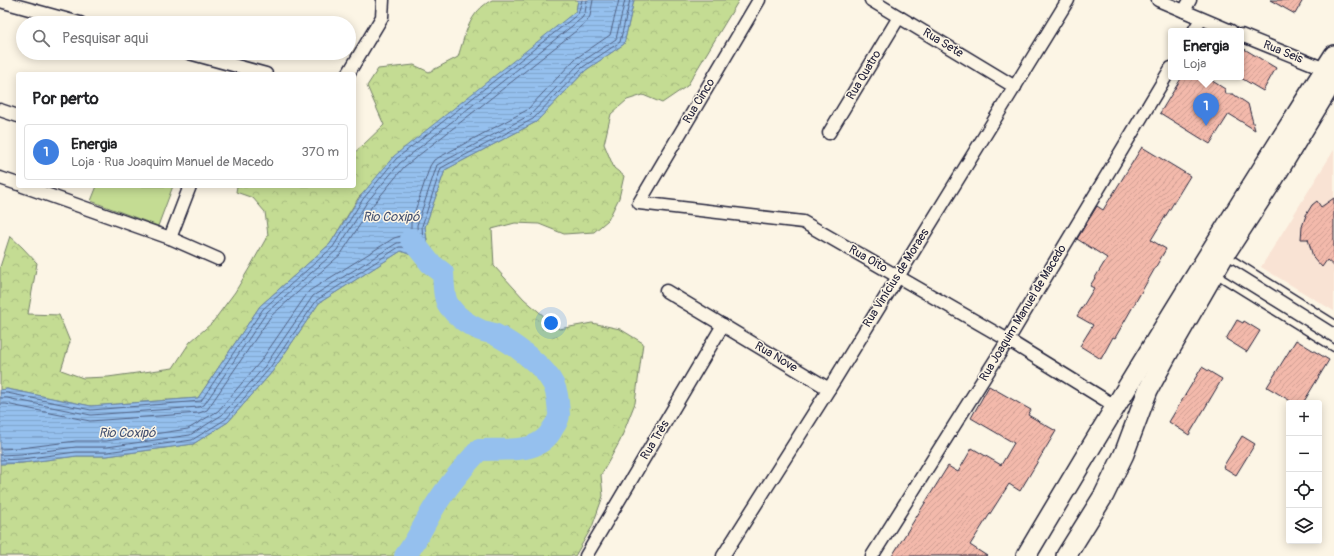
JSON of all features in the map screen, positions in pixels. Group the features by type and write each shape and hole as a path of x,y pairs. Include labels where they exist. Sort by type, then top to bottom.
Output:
{"main road":[{"path":"1026,556 1115,406 1304,114 1331,68"},
{"path":"1066,556 1104,495 1124,454 1148,390 1225,254 1271,183 1304,114"}],"street":[{"path":"349,72 382,17 383,0"},
{"name":"Rua Cinco","path":"639,203 759,0"},
{"name":"Rua Sete","path":"871,0 1014,87"},
{"name":"Rua Vinícius de Moraes","path":"724,556 829,389 1068,0"},
{"path":"1158,0 1224,28"},
{"path":"1184,11 1190,0"},
{"path":"0,1 55,16"},
{"name":"Rua Quatro","path":"829,133 899,17"},
{"path":"1196,28 1201,19"},
{"name":"Rua Seis","path":"1244,36 1331,68"},
{"path":"215,60 259,72"},
{"name":"Rua Joaquim Manuel de Macedo","path":"872,556 1008,340 1168,73"},
{"path":"0,110 16,115"},
{"path":"0,178 16,183"},
{"path":"29,188 170,238 218,259"},
{"path":"170,238 189,188"},
{"name":"Rua Oito","path":"639,203 803,222 1008,340 1115,406"},
{"name":"Rua Nove","path":"666,291 829,389"},
{"name":"Rua Três","path":"586,556 723,325"}],"lane":[{"path":"1225,254 1232,260 1334,323"},
{"path":"1214,274 1334,348"}],"shaded area":[{"path":"1334,150 1334,311 1261,267"}],"green space":[{"path":"492,0 578,0 576,11 359,197 330,244 260,306 198,398 91,406 7,389 0,390 0,267 10,236 37,263 28,314 59,315 70,342 61,370 83,378 108,377 173,368 190,342 212,323 235,292 268,235 265,212 253,198 236,192 237,188 356,188 356,151 384,125 367,86 378,69 414,65 429,72 458,57 469,25 484,5"},
{"path":"634,0 739,0 687,86 662,103 643,95 627,100 611,114 604,144 614,168 624,176 619,198 608,220 594,232 564,234 539,224 515,223 492,229 494,266 524,299 559,329 592,323 620,329 643,343 635,403 620,441 601,475 603,496 592,527 575,556 0,556 0,464 22,463 77,456 107,456 193,444 228,422 272,372 319,303 401,251 430,262 425,227 445,170 536,122 586,70 624,44"},
{"path":"96,188 172,188 158,226 91,201"}],"water":[{"name":"Rio Coxipó","path":"578,0 634,0 624,44 586,70 536,122 445,170 425,227 430,263 401,251 319,303 272,372 228,422 193,444 107,456 77,456 22,463 0,464 0,390 7,389 91,406 198,398 260,306 330,244 360,197 394,156 576,11"}],"building":[{"path":"1270,0 1303,0 1295,14"},
{"path":"1244,49 1276,68 1263,91 1244,80"},
{"path":"1180,80 1211,80 1225,89 1226,94 1233,94 1248,104 1255,130 1229,114 1210,144 1160,113"},
{"path":"1142,147 1190,176 1151,240 1166,249 1115,338 1113,337 1101,359 1080,346 1093,325 1077,316 1094,288 1090,286 1107,258 1077,239 1097,206 1103,210"},
{"path":"1334,198 1334,266 1327,260 1322,267 1313,257 1308,239 1301,239 1302,227 1306,215 1312,205 1317,201 1321,207"},
{"path":"1237,320 1243,323 1244,321 1260,331 1247,352 1226,339"},
{"path":"1296,340 1329,360 1305,400 1289,400 1267,387"},
{"path":"1202,367 1222,379 1189,435 1169,422"},
{"path":"989,386 1031,410 1028,415 1056,431 1020,491 1009,484 970,545 987,556 892,556 948,466 958,472 972,448 1001,465 1014,443 971,418"},
{"path":"1242,436 1255,444 1236,475 1223,467"}],"waterway":[{"path":"405,556 442,496 460,471 479,450 520,449 539,443 547,437 558,420 559,414 555,389 548,375 534,361 509,342 494,334 476,328 455,313 447,303 444,290 443,273 430,263 411,239"}],"place":[{"name":"Energia","path":"1206,126"}]}
